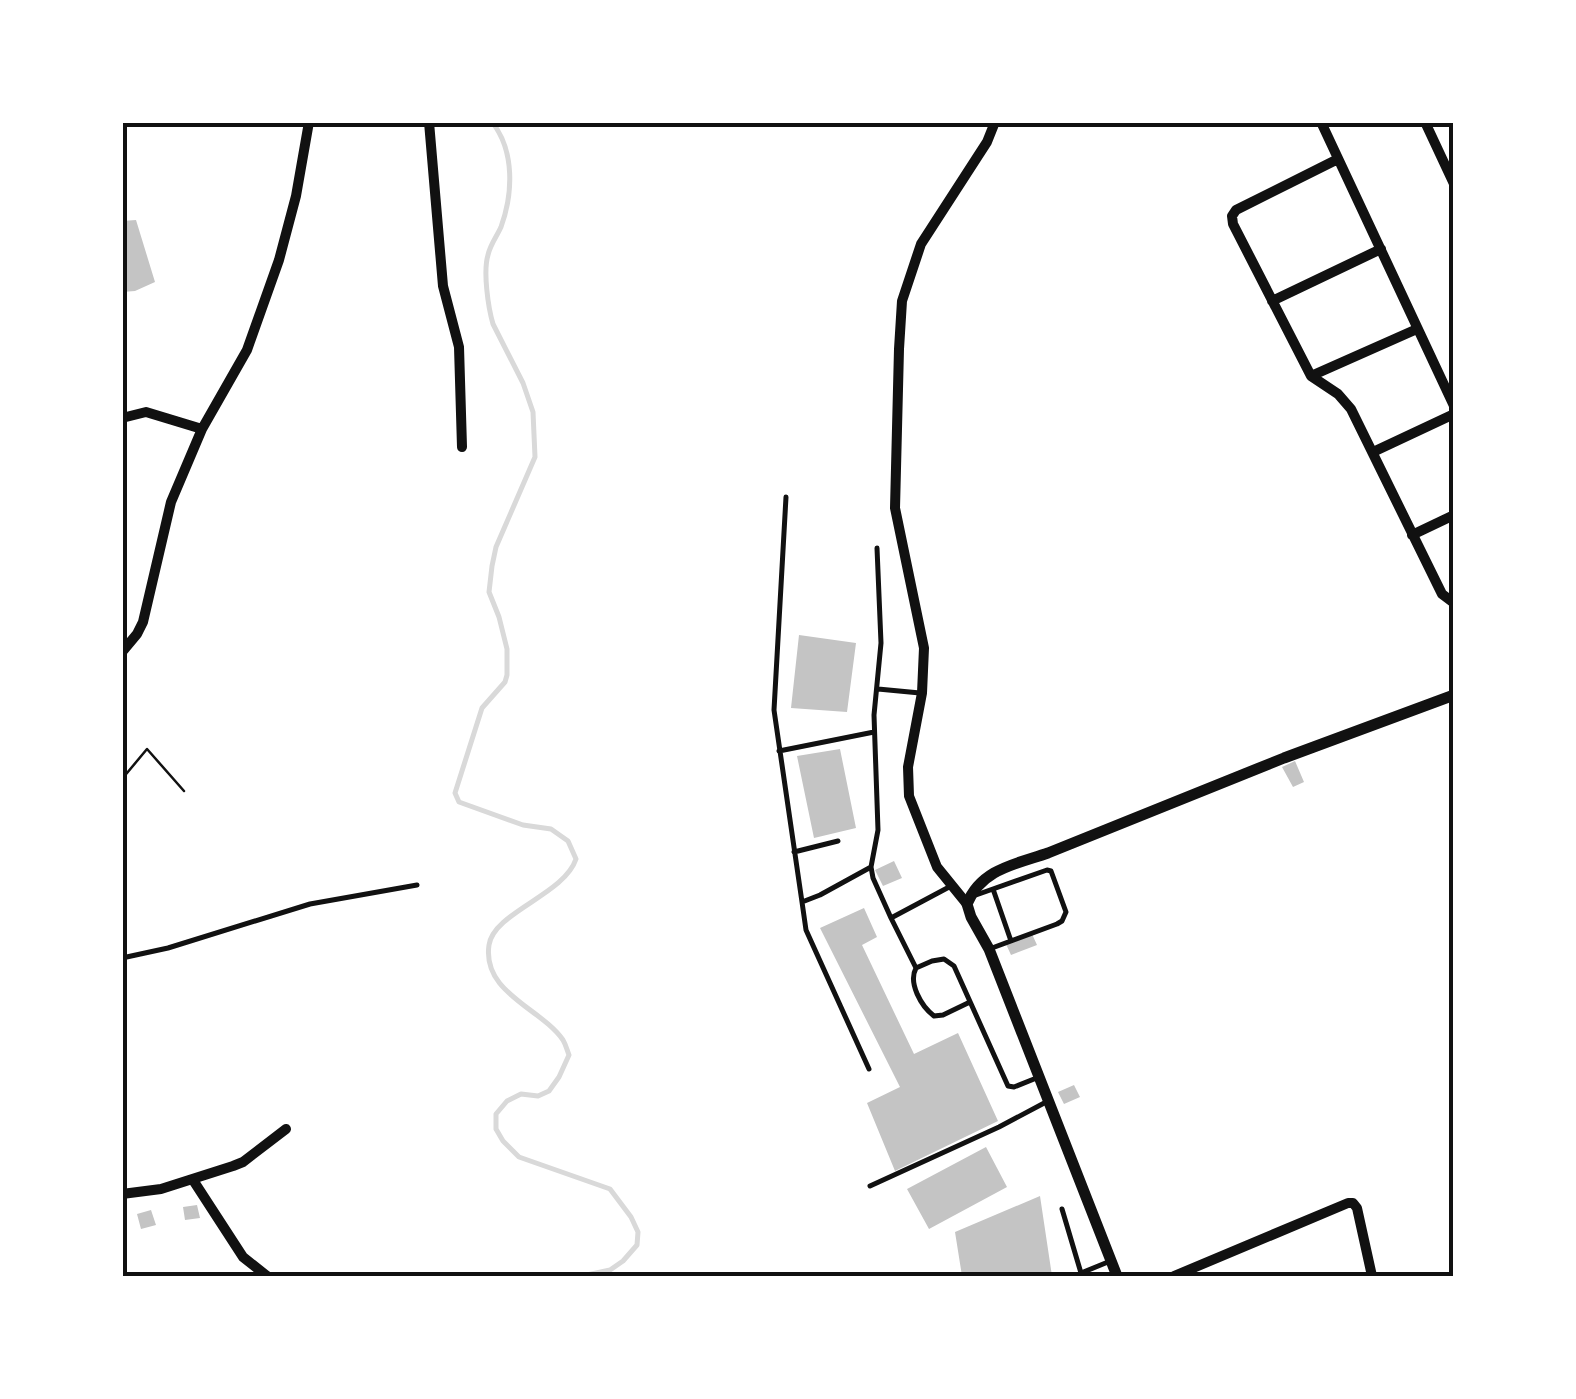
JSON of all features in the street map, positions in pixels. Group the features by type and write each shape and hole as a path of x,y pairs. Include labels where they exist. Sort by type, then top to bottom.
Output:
{"street":[{"path":"122,652 143,622 171,502 202,428 259,320 296,196 310,122"},
{"path":"429,122 443,286 459,347 462,447"},
{"path":"995,122 987,142 922,244 902,302 895,508 924,648 922,693 908,768 909,796 936,867 968,901 971,917 989,949 1117,1276"},
{"path":"1321,122 1454,406"},
{"path":"1425,122 1454,184"},
{"path":"1338,159 1236,210 1232,216 1234,224 1311,376 1346,401 1442,594 1452,601"},
{"path":"1272,301 1380,250"},
{"path":"1311,376 1417,329"},
{"path":"122,418 146,412 202,428"},
{"path":"1372,452 1454,414"},
{"path":"1412,534 1454,515"},
{"path":"968,901 980,882 1009,866 1454,695"},
{"path":"122,1194 161,1189 243,1162 286,1129"},
{"path":"193,1180 243,1256 267,1276"},
{"path":"1174,1276 1348,1203 1357,1208 1372,1276"}],"lane":[{"path":"786,498 774,710 802,918 869,1069"},
{"path":"877,548 881,643 875,732 878,830 871,867 916,968"},
{"path":"878,689 922,693"},
{"path":"779,751 875,732"},
{"path":"794,852 838,841"},
{"path":"802,902 871,867"},
{"path":"968,901 1051,871 1066,912 1062,921 989,949"},
{"path":"122,958 168,948 310,904 417,886"},
{"path":"891,918 952,886"},
{"path":"993,889 1011,941"},
{"path":"970,1002 934,1016 927,1010 912,974 932,961 944,959 954,966 1008,1086 1039,1077"},
{"path":"870,1186 1048,1101"},
{"path":"1062,1208 1081,1275 1111,1261"}],"path":[{"path":"122,779 147,749 184,791"}],"building":[{"path":"136,220 155,282 122,292 122,221"},
{"path":"799,635 856,643 847,712 791,708"},
{"path":"840,749 856,828 814,838 797,756"},
{"path":"1295,761 1304,782 1293,787 1282,767"},
{"path":"894,861 902,878 883,886 875,870"},
{"path":"864,908 877,937 862,945 914,1054 958,1033 998,1121 895,1171 867,1103 900,1087 820,928"},
{"path":"1032,934 1037,945 1011,955 1006,944"},
{"path":"1074,1085 1080,1097 1064,1104 1058,1092"},
{"path":"986,1147 1007,1187 929,1229 907,1189"},
{"path":"1040,1196 1052,1276 962,1276 955,1232"},
{"path":"197,1205 200,1218 185,1220 183,1207"},
{"path":"151,1210 156,1225 141,1229 137,1214"}],"waterway":[{"path":"492,122 505,146 510,173 505,214 487,262 488,299 493,324 533,412 535,457 496,547 492,566 489,592 507,649 507,675 482,708 455,793 459,802 523,825 551,829 568,841 576,859 558,883 494,933 489,962 504,988 553,1029 569,1055 549,1091 538,1096 521,1094 507,1101 496,1114 496,1129 519,1157 610,1189 638,1232 637,1245 623,1261 610,1270 582,1276"}]}
